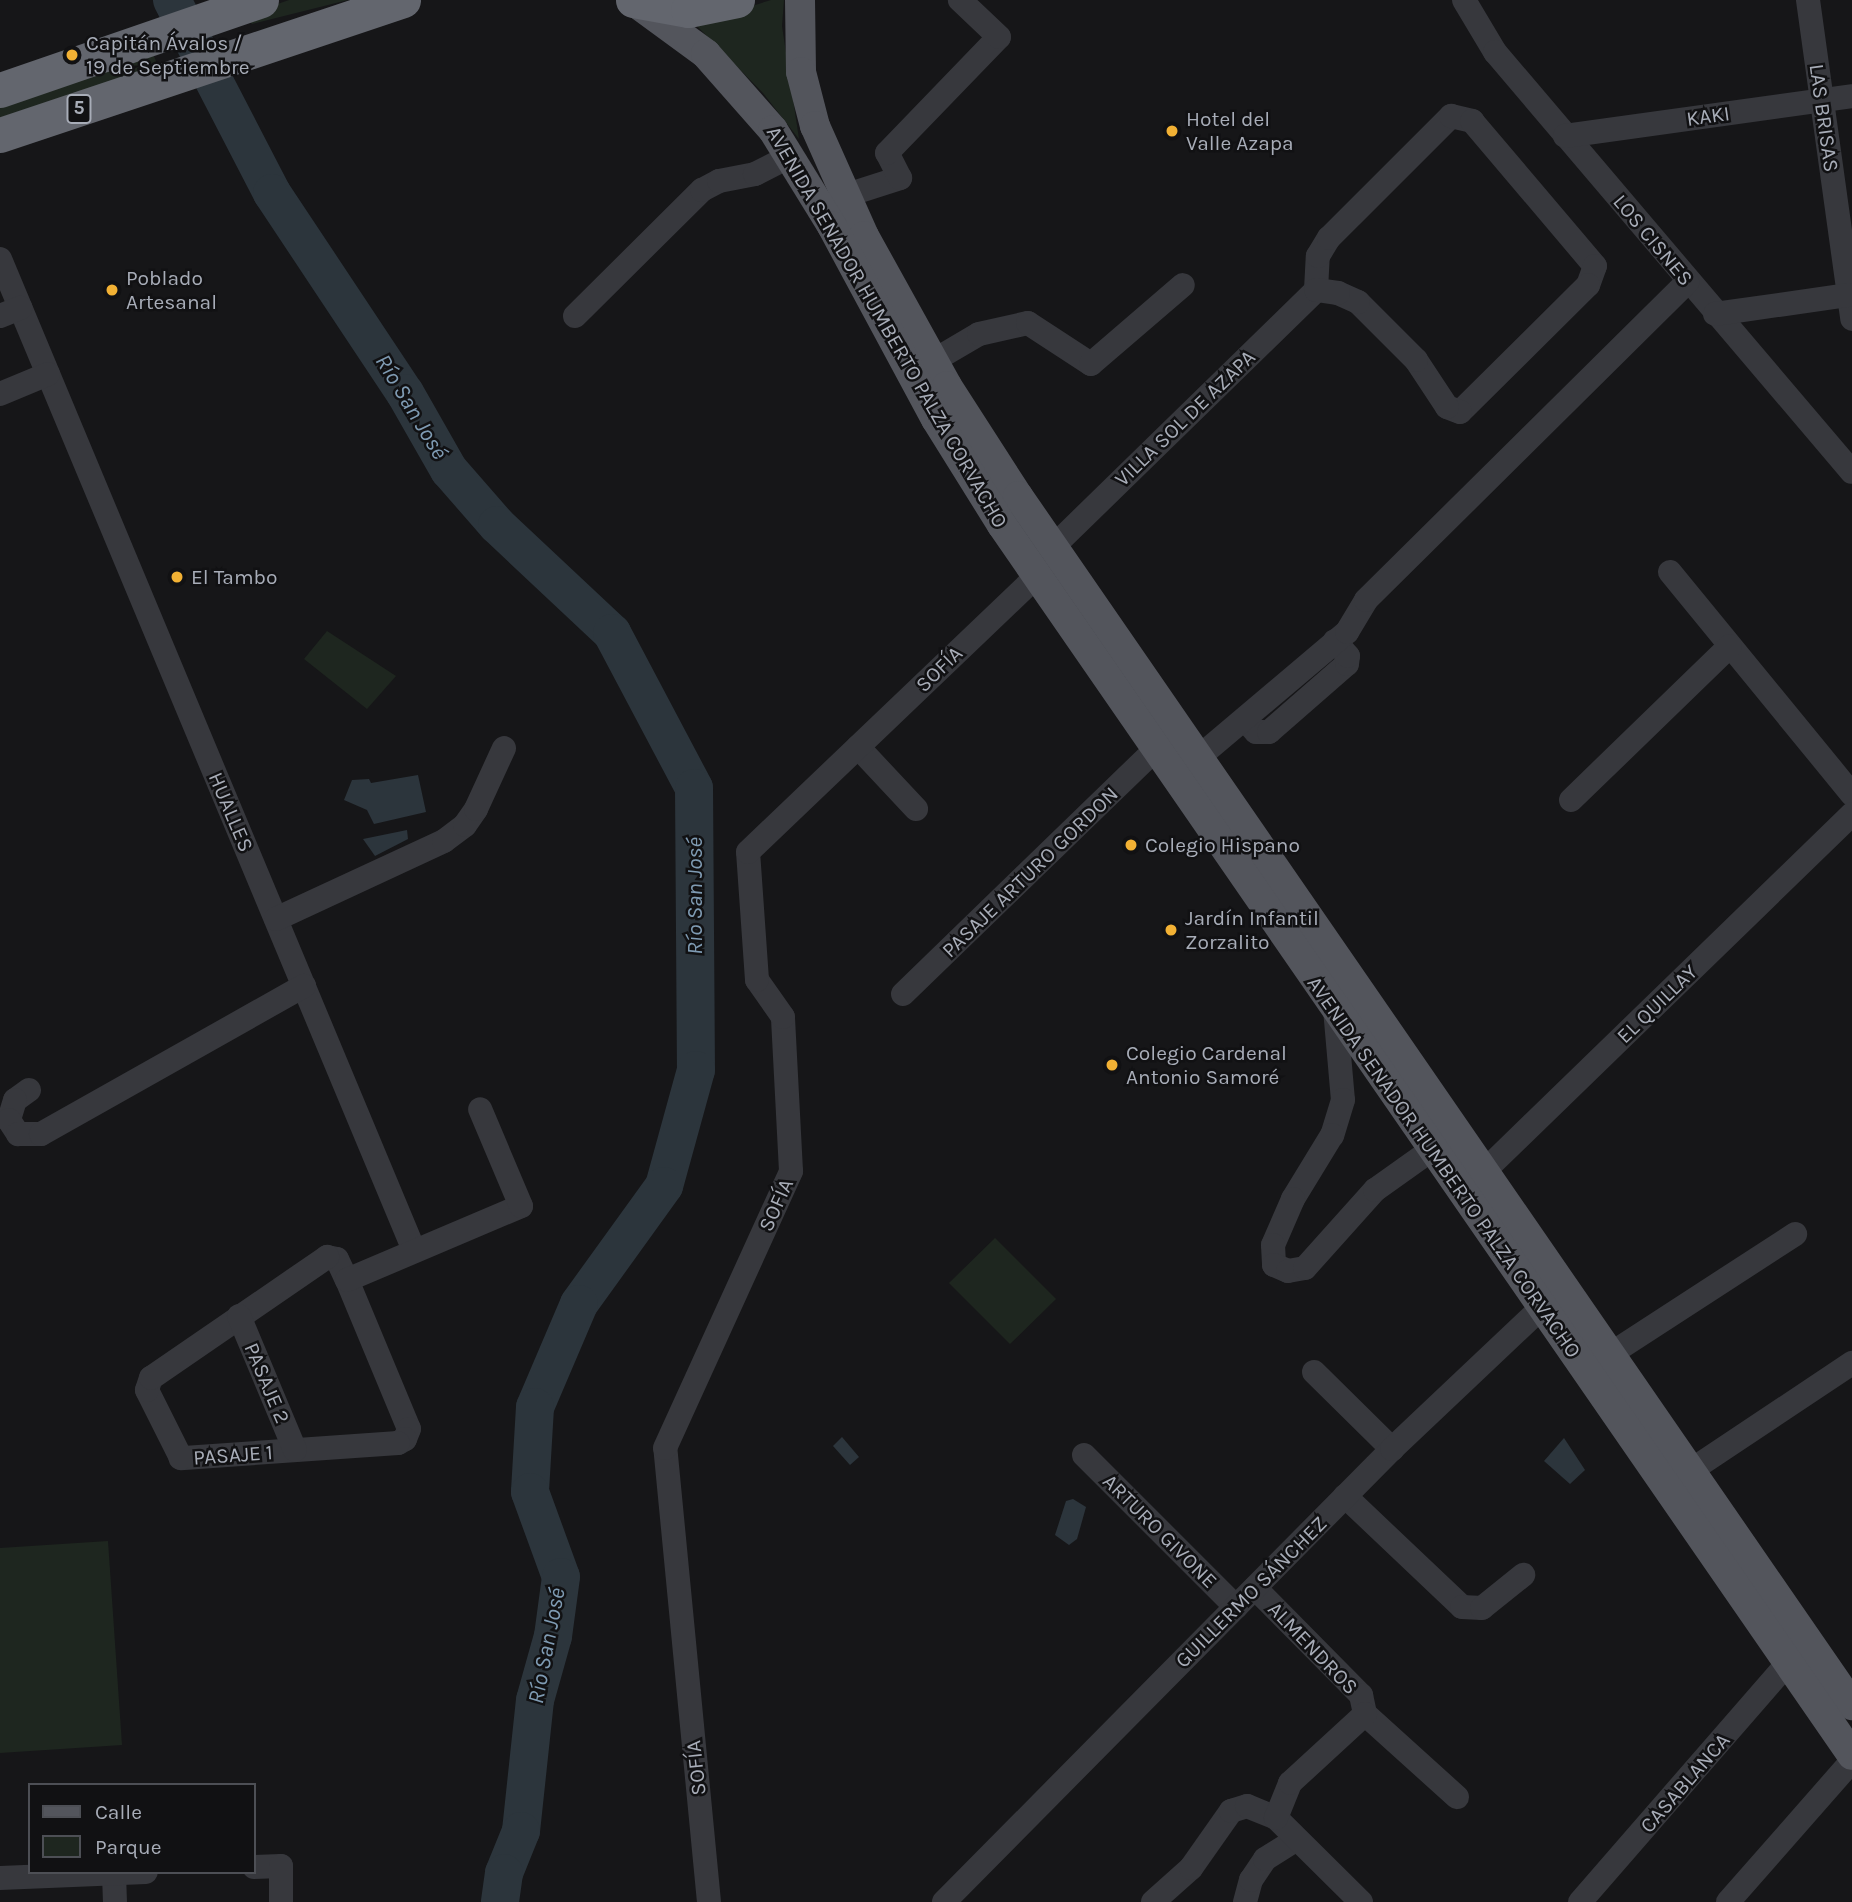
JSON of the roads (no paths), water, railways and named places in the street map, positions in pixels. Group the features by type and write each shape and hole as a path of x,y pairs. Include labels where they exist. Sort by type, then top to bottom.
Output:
{"highway":[{"name":"5","path":"0,135 403,0"},
{"path":"632,0 688,10 737,0"},
{"name":"5","path":"1,89 251,3"}],"main road":[{"name":"AVENIDA SENADOR HUMBERTO PALZA CORVACHO","path":"632,0 685,36 723,70 757,108 790,156 936,419 1037,576 1431,1150 1852,1755"},
{"name":"AVENIDA SENADOR HUMBERTO PALZA CORVACHO","path":"800,0 799,53 808,106 844,196 933,361 1054,546 1852,1705"}],"street":[{"path":"844,196 900,178 887,153 999,37 960,0"},
{"name":"LOS CISNES","path":"1464,0 1495,51 1714,314 1852,472"},
{"name":"LAS BRISAS","path":"1808,0 1850,307"},
{"name":"KAKI","path":"1565,136 1852,96"},
{"path":"1458,115 1472,121 1595,266 1588,285 1460,412 1447,407 1416,360 1358,302 1316,290 1318,256 1329,238 1445,120 1458,115"},
{"path":"575,316 702,190 719,181 755,174 790,156"},
{"name":"HUALLES","path":"0,259 10,312 48,374 414,1250"},
{"path":"1199,757 1335,642 1360,615 1366,600 1688,282"},
{"path":"933,361 979,334 1028,323 1091,364 1182,285"},
{"name":"VILLA SOL DE AZAPA","path":"1054,546 1316,290"},
{"path":"1714,314 1850,307"},
{"path":"0,394 48,374"},
{"path":"1670,572 1852,794"},
{"name":"SOFÍA","path":"709,1902 665,1448 791,1171 783,1017 757,980 748,852 1037,576"},
{"path":"1571,800 1730,646"},
{"path":"858,747 916,809"},
{"path":"276,919 444,841 465,825 476,809 504,748"},
{"name":"PASAJE ARTURO GORDON","path":"903,994 1156,749"},
{"name":"EL QUILLAY","path":"1462,1193 1852,814"},
{"path":"29,1090 15,1100 9,1120 18,1134 41,1134 304,986"},
{"path":"1335,1009 1343,1100 1332,1135 1293,1199 1273,1245 1274,1265 1288,1271 1305,1268 1375,1190 1431,1150"},
{"path":"347,1280 521,1206 480,1109"},
{"path":"1609,1355 1795,1234"},
{"name":"PASAJE 1","path":"327,1257 337,1259 407,1435 398,1443 186,1460 147,1390 151,1378 239,1316 327,1257"},
{"name":"GUILLERMO SÁNCHEZ","path":"944,1902 1392,1449 1563,1288"},
{"name":"PASAJE 2","path":"239,1316 295,1450"},
{"path":"1690,1471 1852,1363"},
{"path":"1314,1372 1392,1449"},
{"name":"ARTURO GIVONE","path":"1084,1455 1236,1607"},
{"path":"1345,1496 1462,1607 1482,1608 1523,1575"},
{"name":"ALMENDROS","path":"1255,1588 1361,1695 1365,1714 1457,1797"},
{"name":"CASABLANCA","path":"1580,1902 1788,1663"},
{"path":"1276,1818 1290,1783 1365,1714"},
{"path":"1728,1902 1852,1761"},
{"path":"1153,1902 1191,1868 1231,1811 1247,1806 1276,1818 1361,1902"},
{"path":"1245,1902 1251,1880 1265,1859 1296,1840"},
{"path":"256,1867 281,1866 281,1902"},
{"path":"0,1878 114,1874 115,1902"}],"waterway":[{"name":"Río San José","path":"172,0 272,193 405,393 449,470 497,525 612,633 694,788 696,1070 664,1186 579,1304 535,1407 530,1492 561,1577 553,1636 535,1700 521,1831 504,1873 500,1902"}],"place":[{"name":"Capitán Ávalos / 19 de Septiembre","path":"72,55"},
{"name":"Hotel del Valle Azapa","path":"1172,131"},
{"name":"Poblado Artesanal","path":"112,290"},
{"name":"El Tambo","path":"177,577"},
{"name":"Colegio Hispano","path":"1131,845"},
{"name":"Jardín Infantil Zorzalito","path":"1171,930"},
{"name":"Colegio Cardenal Antonio Samoré","path":"1112,1065"}]}
